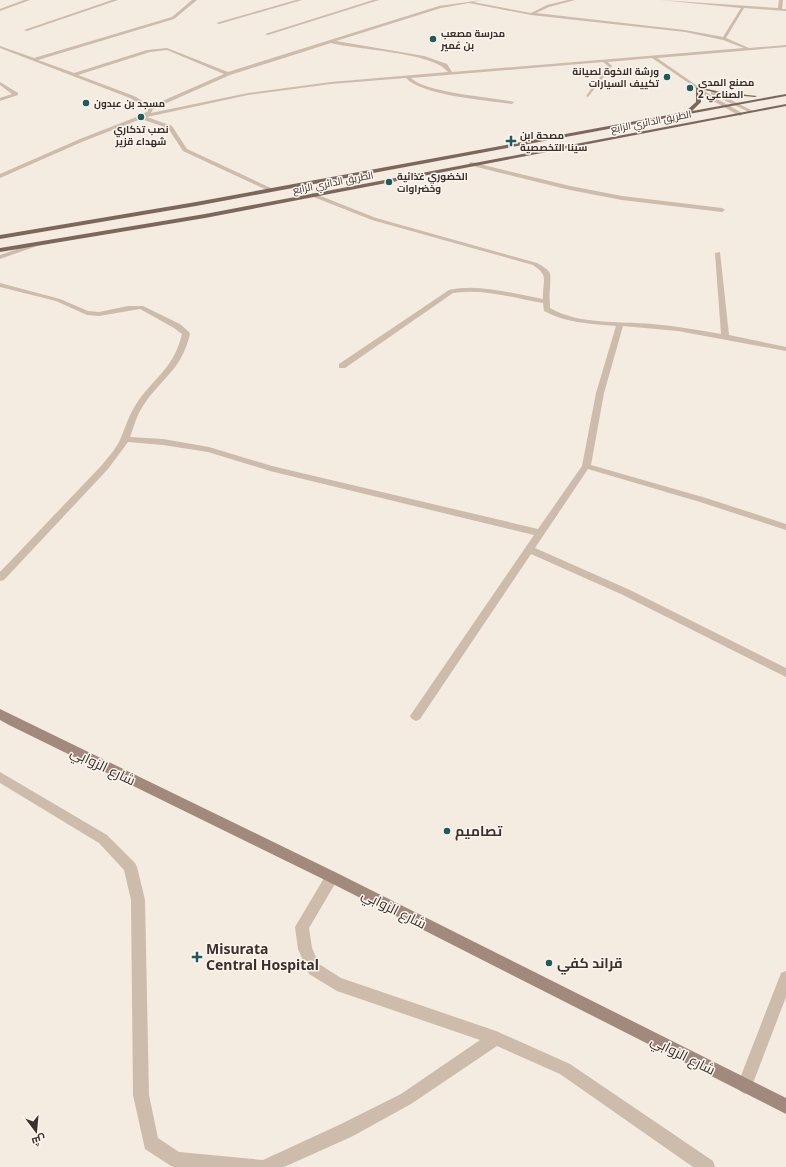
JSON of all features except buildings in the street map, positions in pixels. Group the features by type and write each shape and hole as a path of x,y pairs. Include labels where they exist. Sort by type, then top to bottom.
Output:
{"main road":[{"path":"684,113 699,102 700,97 698,87 732,95 775,97"},
{"name":"الطريق الدائري الرابع","path":"0,238 271,190 786,95"},
{"name":"الطريق الدائري الرابع","path":"0,250 206,216 471,164 786,105"}],"street":[{"path":"0,10 28,0"},
{"path":"26,30 116,0"},
{"path":"33,60 173,18 195,0"},
{"path":"218,23 300,0"},
{"path":"267,34 377,0"},
{"path":"449,0 531,14 685,31 724,38 748,48"},
{"path":"0,176 82,140 141,117 150,112 152,110 151,108 228,74 440,7 480,0"},
{"path":"531,14 548,6 573,0"},
{"path":"662,0 697,1 743,7 786,10"},
{"path":"780,10 781,0"},
{"path":"724,38 743,7"},
{"path":"332,42 422,57 445,66 452,72"},
{"path":"1,48 132,97 151,108"},
{"path":"141,117 281,88 452,72 653,57 748,48 786,48"},
{"path":"74,75 149,51 162,49 167,49 228,74"},
{"path":"653,57 724,106 740,114"},
{"path":"588,96 610,66 603,60"},
{"path":"406,76 413,83 431,89 512,103"},
{"path":"0,83 16,94 0,100"},
{"path":"698,87 751,111"},
{"path":"141,117 159,122 170,128 185,150 271,190"},
{"path":"471,164 570,188 622,198 722,210"},
{"path":"313,195 374,219 535,264 545,270 548,276 545,302 547,309 552,314 583,320 664,327 786,349"},
{"path":"0,257 38,244"},
{"path":"718,253 725,337"},
{"path":"0,285 58,300 87,313 99,314 141,307 177,326 186,334 184,345 178,360 168,374 143,399 133,415 121,447 0,578"},
{"path":"342,366 451,291 464,289 545,302"},
{"path":"416,716 586,466 600,393 620,323"},
{"path":"125,439 163,442 209,450 270,468 539,533"},
{"path":"586,466 703,500 786,527"},
{"path":"529,549 557,560 786,672"},
{"name":"شارع الزوابي","path":"0,714 13,722 332,877 786,1106"},
{"path":"0,777 103,839 130,867 138,900 141,1095 151,1142 177,1160 260,1167"},
{"path":"332,877 302,927 305,949 314,969 337,984 496,1038 565,1070 707,1167"},
{"path":"745,1086 786,978"},
{"path":"266,1167 345,1131 406,1099 496,1038"}],"place":[{"name":"مدرسة مصعب بن عُمير","path":"433,39"},
{"name":"ورشة الاخوة لصيانة تكييف السيارات","path":"667,77"},
{"name":"مصنع المدى الصناعي 2","path":"690,88"},
{"name":"مسجد بن عبدون","path":"86,103"},
{"name":"نصب تذكاري شهداء قزير","path":"141,117"},
{"name":"مصحة ابن سينا التخصصية","path":"511,141"},
{"name":"الخضوري غذائية وخضراوات","path":"389,182"},
{"name":"تصاميم","path":"447,831"},
{"name":"Misurata Central Hospital","path":"197,957"},
{"name":"قراند كفي","path":"549,963"}]}
